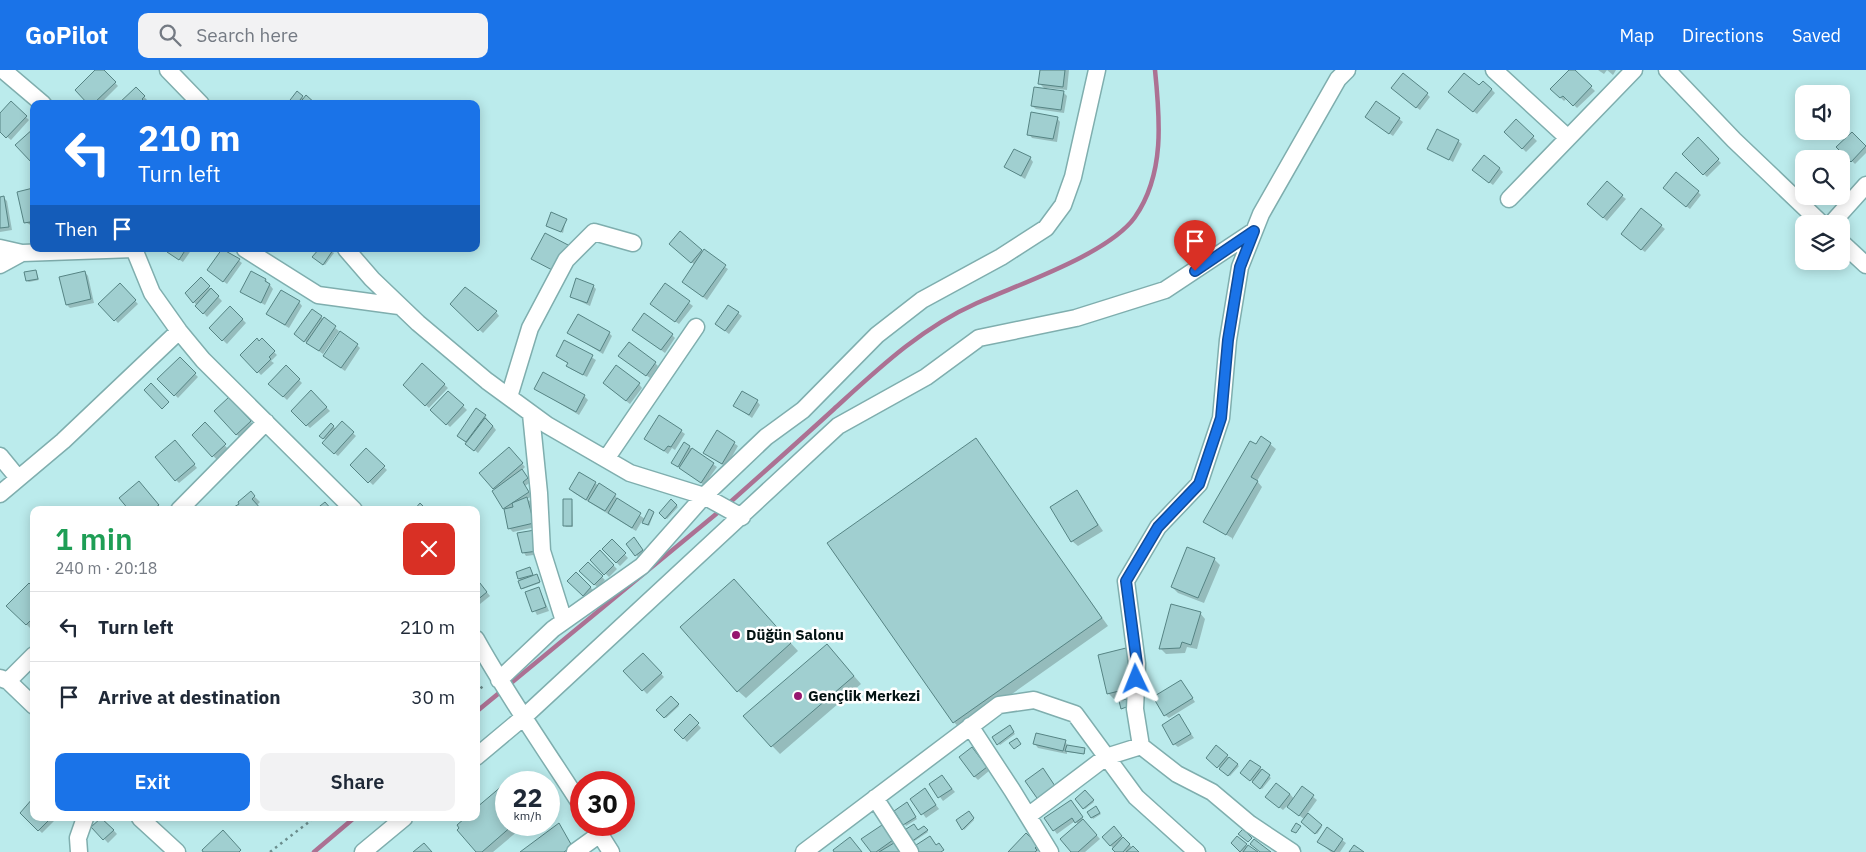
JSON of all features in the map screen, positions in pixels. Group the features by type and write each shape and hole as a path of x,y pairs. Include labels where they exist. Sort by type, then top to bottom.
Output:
{"street":[{"path":"168,70 197,100"},
{"path":"499,680 564,621 642,566 766,437 803,410 877,335 922,300 1000,257 1046,228 1063,205 1073,177 1097,70"},
{"path":"1292,852 1250,824 1212,792 1177,774 1141,746 1135,709 1137,664 1126,581 1158,527 1199,484 1221,418 1228,340 1240,267 1260,214 1338,79 1347,70"},
{"path":"1494,70 1568,138"},
{"path":"1509,199 1634,70"},
{"path":"1667,70 1734,140 1813,215"},
{"path":"6,75 38,100"},
{"path":"1839,215 1866,185"},
{"path":"480,753 736,514 838,426 926,377 979,338 1076,318 1165,290 1254,231"},
{"path":"509,397 530,328 566,260 594,232 633,243"},
{"path":"0,248 22,253 50,252"},
{"path":"1850,250 1866,265"},
{"path":"135,252 152,292 179,331 203,360 350,506"},
{"path":"250,252 318,295 400,306"},
{"path":"349,252 372,279 400,306 531,414 630,473 708,498 736,514"},
{"path":"0,265 22,253"},
{"path":"606,459 696,327"},
{"path":"0,494 63,442 179,331"},
{"path":"531,414 542,550 564,621"},
{"path":"183,506 266,422"},
{"path":"0,456 18,478"},
{"path":"480,646 499,680 570,788"},
{"path":"30,658 4,679 30,702"},
{"path":"804,852 999,704 1034,700 1075,714 1136,797 1198,852"},
{"path":"970,726 1050,852"},
{"path":"1028,816 1106,757 1141,746"},
{"path":"875,798 910,852"},
{"path":"79,852 78,838 84,821"},
{"path":"143,821 177,852"},
{"path":"362,852 400,821"},
{"path":"575,852 590,836"},
{"path":"601,836 611,852"}],"path":[{"path":"270,852 310,821"}],"building":[{"path":"95,70 104,70 116,82 97,100 84,100 75,90"},
{"path":"1040,70 1065,70 1063,87 1038,84"},
{"path":"1569,70 1575,70 1592,86 1573,106 1563,96 1560,98 1550,89"},
{"path":"1403,73 1428,93 1416,108 1391,88"},
{"path":"1464,73 1479,85 1483,81 1492,89 1473,112 1448,92"},
{"path":"136,87 145,96 143,100 122,100"},
{"path":"1034,87 1064,91 1061,110 1031,106"},
{"path":"297,91 303,96 300,100 290,100"},
{"path":"306,95 312,100 302,100"},
{"path":"11,101 27,116 6,138 0,132 0,113"},
{"path":"1376,101 1400,118 1389,134 1365,117"},
{"path":"1031,112 1058,117 1053,139 1027,135"},
{"path":"1516,119 1534,136 1522,149 1504,132"},
{"path":"1437,129 1459,140 1449,160 1427,149"},
{"path":"30,132 30,161 15,145"},
{"path":"1852,132 1866,146 1851,162 1850,150 1839,150 1836,147 1843,140 1850,140"},
{"path":"1698,137 1719,159 1703,175 1682,154"},
{"path":"1014,149 1031,157 1021,176 1004,167"},
{"path":"1484,155 1500,168 1489,183 1472,170"},
{"path":"1676,172 1699,191 1686,207 1663,188"},
{"path":"1607,181 1623,195 1603,218 1587,204"},
{"path":"30,189 30,222 24,223 17,192"},
{"path":"4,196 9,227 0,228 0,197"},
{"path":"1641,208 1662,225 1641,250 1621,234"},
{"path":"551,212 567,219 561,232 546,226"},
{"path":"680,231 702,250 691,263 669,244"},
{"path":"545,233 570,246 556,272 531,259"},
{"path":"704,249 726,265 703,297 682,282"},
{"path":"167,252 184,252 179,260"},
{"path":"220,252 227,252 240,259 223,282 207,270"},
{"path":"316,252 332,252 323,265 312,257"},
{"path":"36,270 38,279 26,281 24,272"},
{"path":"85,271 91,299 66,305 59,277"},
{"path":"251,271 266,279 265,281 270,284 261,303 240,292"},
{"path":"201,277 210,286 193,303 185,293"},
{"path":"576,278 594,285 587,303 570,297"},
{"path":"120,283 136,300 114,321 98,304"},
{"path":"665,283 690,301 675,322 650,304"},
{"path":"465,287 497,311 478,331 450,304"},
{"path":"211,288 219,296 203,314 195,306"},
{"path":"281,290 300,301 285,325 266,314"},
{"path":"728,305 739,312 725,331 715,324"},
{"path":"230,306 243,319 222,341 209,328"},
{"path":"312,309 322,316 304,342 294,334"},
{"path":"644,313 673,334 661,350 632,330"},
{"path":"578,314 610,332 600,351 567,333"},
{"path":"324,317 336,326 319,351 306,343"},
{"path":"340,331 358,344 341,368 323,356"},
{"path":"257,338 259,341 262,338 275,351 269,357 271,359 257,373 240,355"},
{"path":"564,340 593,355 583,375 566,366 568,363 556,356"},
{"path":"629,342 656,362 646,376 618,356"},
{"path":"180,357 196,373 174,396 157,379"},
{"path":"422,363 445,384 425,406 403,385"},
{"path":"286,365 300,379 283,397 268,384"},
{"path":"616,365 640,383 626,401 603,383"},
{"path":"543,372 585,395 576,412 534,389"},
{"path":"151,383 169,402 162,409 144,390"},
{"path":"311,390 327,407 306,426 291,411"},
{"path":"448,391 464,405 446,425 430,410"},
{"path":"742,391 758,400 749,415 733,406"},
{"path":"229,397 251,421 236,435 214,411"},
{"path":"476,408 486,415 466,442 457,436"},
{"path":"659,415 682,430 671,447 668,446 664,451 644,439"},
{"path":"485,418 493,426 474,451 465,444"},
{"path":"342,421 354,432 334,454 322,443"},
{"path":"205,422 226,444 212,457 192,435"},
{"path":"331,423 334,426 323,439 319,436"},
{"path":"717,430 735,442 722,464 703,453"},
{"path":"1261,436 1271,443 1251,477 1258,481 1226,535 1203,522 1250,441 1256,444"},
{"path":"976,438 1102,618 953,723 827,543"},
{"path":"175,440 195,464 175,481 155,457"},
{"path":"684,442 690,446 678,467 671,463"},
{"path":"509,447 523,463 493,489 479,473"},
{"path":"366,448 385,466 368,483 350,465"},
{"path":"692,448 714,463 701,483 679,468"},
{"path":"522,469 528,478 523,482 529,492 503,509 492,491"},
{"path":"579,472 596,482 586,500 569,489"},
{"path":"139,481 159,505 126,506 119,498"},
{"path":"599,483 616,494 605,511 588,501"},
{"path":"1077,490 1098,525 1071,542 1050,507"},
{"path":"251,491 255,496 252,499 258,506 236,506 239,504 238,502"},
{"path":"527,497 534,523 508,529 504,509 513,507 512,503"},
{"path":"617,498 641,513 632,528 608,513"},
{"path":"563,499 572,499 572,526 563,526"},
{"path":"671,499 677,505 665,519 659,513"},
{"path":"325,502 328,506 320,506"},
{"path":"649,509 654,512 648,525 642,523"},
{"path":"535,530 538,551 522,553 517,533"},
{"path":"634,537 643,550 635,556 626,544"},
{"path":"612,539 626,553 616,563 602,549"},
{"path":"1187,547 1215,558 1198,598 1171,587"},
{"path":"600,550 614,565 604,575 590,560"},
{"path":"588,562 603,576 594,585 579,571"},
{"path":"530,567 533,575 518,579 516,572"},
{"path":"576,572 591,587 583,596 567,581"},
{"path":"537,574 540,582 521,589 518,581"},
{"name":"Düğün Salonu","path":"734,579 791,643 737,692 680,627"},
{"path":"480,583 487,592 480,598"},
{"path":"30,584 30,621 26,625 6,606"},
{"path":"539,587 546,607 532,612 525,592"},
{"path":"1171,604 1201,612 1191,645 1182,642 1180,648 1159,649"},
{"name":"Gençlik Merkezi","path":"827,644 854,676 771,747 743,716"},
{"path":"1126,648 1135,687 1107,694 1098,655"},
{"path":"643,653 662,673 642,691 623,671"},
{"path":"1181,680 1193,698 1164,716 1153,697"},
{"path":"671,696 679,704 664,718 656,710"},
{"path":"1130,698 1132,705 1121,709 1119,701"},
{"path":"690,714 699,723 683,739 674,730"},
{"path":"1179,714 1191,734 1173,745 1162,725"},
{"path":"1010,725 1014,732 997,745 992,737"},
{"path":"1036,733 1066,740 1063,751 1033,744"},
{"path":"1017,738 1021,744 1014,749 1009,743"},
{"path":"1067,745 1085,748 1084,754 1065,751"},
{"path":"1216,745 1228,755 1217,768 1206,758"},
{"path":"972,747 987,767 974,777 959,757"},
{"path":"1229,757 1238,764 1228,776 1219,769"},
{"path":"1250,760 1261,767 1250,781 1240,773"},
{"path":"1043,768 1057,789 1039,801 1025,781"},
{"path":"1262,769 1270,775 1260,789 1252,782"},
{"path":"942,775 952,789 938,798 929,784"},
{"path":"1276,783 1290,794 1279,808 1265,797"},
{"path":"1302,786 1314,795 1299,816 1287,807"},
{"path":"925,788 936,805 921,815 910,799"},
{"path":"1085,790 1094,800 1083,809 1075,799"},
{"path":"495,792 495,836 500,836 482,852 476,852 457,830 459,828 457,825 462,821 480,821 480,805"},
{"path":"1071,800 1083,817 1075,823 1072,818 1053,831 1044,818"},
{"path":"30,801 30,821 48,821 38,831 20,813"},
{"path":"907,802 916,817 903,825 894,811"},
{"path":"1096,806 1100,813 1091,818 1087,812"},
{"path":"969,811 974,818 962,830 956,820"},
{"path":"1308,813 1322,825 1315,834 1301,822"},
{"path":"1083,819 1097,835 1078,852 1071,852 1060,839"},
{"path":"98,821 104,821 114,830 103,840 91,827"},
{"path":"1296,823 1301,826 1296,833 1291,831"},
{"path":"914,824 918,830 924,826 928,830 911,842 903,831"},
{"path":"560,825 572,846 564,852 520,852 542,836 560,836"},
{"path":"882,825 893,840 876,852 871,852 861,839"},
{"path":"1114,826 1122,836 1110,846 1102,837"},
{"path":"1327,827 1343,839 1334,852 1317,842"},
{"path":"1243,829 1252,838 1248,842 1238,834"},
{"path":"223,830 241,850 239,852 203,852 202,850"},
{"path":"1026,833 1038,845 1035,848 1037,850 1035,852 1008,852"},
{"path":"930,836 936,845 939,843 944,850 941,852 916,852 913,847"},
{"path":"1237,836 1247,844 1240,852 1231,843"},
{"path":"850,837 862,852 834,852 833,850"},
{"path":"1123,837 1130,844 1123,852 1115,852 1112,849"},
{"path":"1254,839 1271,852 1260,852 1250,844"},
{"path":"424,843 432,852 413,852"},
{"path":"894,843 900,852 879,852"},
{"path":"1248,845 1258,852 1243,852"},
{"path":"1354,845 1364,852 1349,852"},
{"path":"1133,846 1139,852 1126,852"}],"waterway":[{"path":"727,505 867,379 901,350 937,324 977,303 1062,267 1085,255 1122,231 1135,217 1145,200 1156,165 1159,127 1155,70"},
{"path":"480,709 721,510"},
{"path":"314,852 350,821"}],"place":[{"name":"Düğün Salonu","path":"736,635"},
{"name":"Gençlik Merkezi","path":"798,696"}],"route":[{"path":"1136,679 1137,664 1126,581 1158,527 1199,484 1221,418 1228,340 1240,267 1254,231 1195,271"}]}
